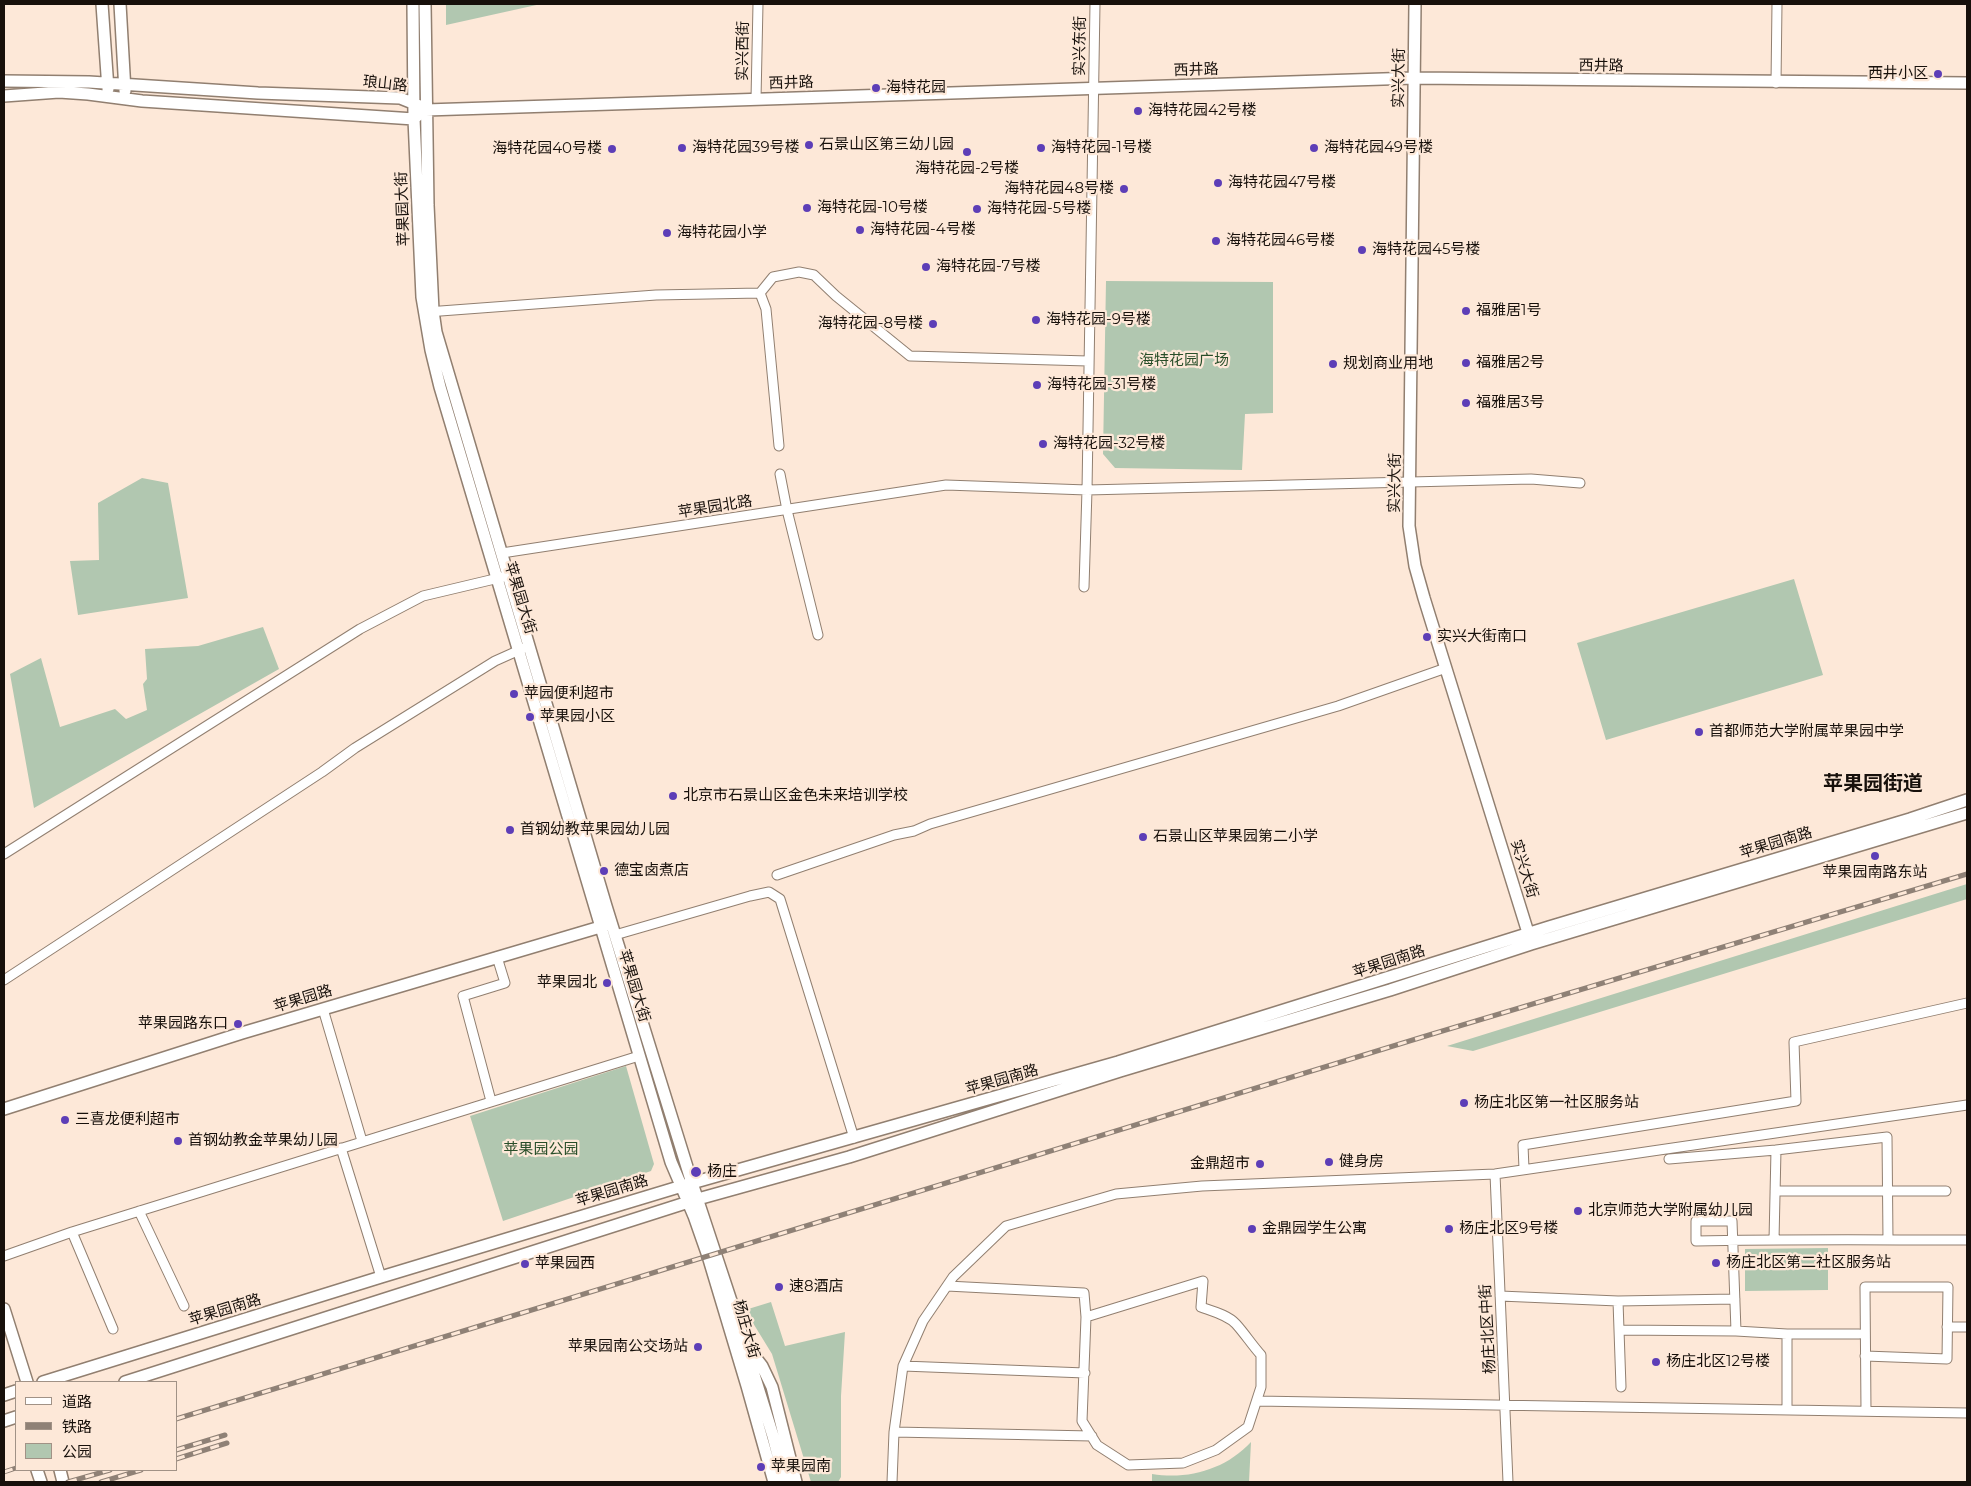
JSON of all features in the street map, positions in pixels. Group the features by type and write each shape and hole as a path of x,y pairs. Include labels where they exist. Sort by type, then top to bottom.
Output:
{"main road":[{"path":"102,4 108,96"},
{"path":"120,4 126,98"},
{"name":"苹果园大街","path":"413,4 414,119 431,350 440,387 503,577 524,648 600,927 671,1162 687,1184"},
{"name":"苹果园大街","path":"425,4 429,311 502,553 503,577"},
{"name":"实兴大街","path":"1415,4 1409,526 1415,566 1530,939"},
{"name":"西井路","path":"426,110 1414,78 1967,84"},
{"name":"琅山路","path":"4,81 35,80 108,83 400,98 414,102 426,110"},
{"path":"4,96 59,92 142,101 414,119 426,110"},
{"name":"苹果园大街","path":"524,648 616,935 687,1184"},
{"name":"苹果园南路","path":"128,1381 693,1200 850,1157 1111,1074 1390,990 1530,939 1967,800"},
{"name":"苹果园南路","path":"46,1381 381,1276 687,1184 1118,1062 1530,939 1967,813"},
{"name":"苹果园路","path":"4,1109 322,1009 612,923"},
{"name":"杨庄大街","path":"687,1184 744,1343 773,1436 785,1482"},
{"name":"杨庄大街","path":"693,1200 774,1482"},
{"path":"4,1309 27,1381"},
{"name":"杨庄大街","path":"744,1343 762,1366 772,1387 796,1482"}],"street":[{"name":"实兴西街","path":"756,100 758,4"},
{"name":"实兴东街","path":"1084,587 1095,4"},
{"path":"1776,83 1777,4"},
{"path":"429,311 656,295 760,293 773,277 799,272 814,276 910,356 1088,361"},
{"path":"760,293 766,309 779,446"},
{"path":"780,474 818,635"},
{"name":"苹果园北路","path":"502,553 932,486 967,484 1087,490 1531,479 1580,484"},
{"path":"4,854 360,629 424,596 503,577"},
{"path":"4,980 314,777 354,748 495,661 524,648"},
{"path":"777,875 894,835 914,831 930,824 1338,706 1446,668"},
{"path":"616,935 750,896 769,892 780,899 854,1138"},
{"path":"491,1101 463,996 505,983 497,957"},
{"path":"1524,1169 1523,1145 1796,1101 1794,1042 1967,1004"},
{"path":"322,1009 362,1141"},
{"path":"4,1256 72,1232 639,1056"},
{"path":"892,1482 894,1432 903,1366 923,1320 954,1277 1006,1226 1116,1194 1202,1186 1495,1174 1967,1106"},
{"path":"1669,1159 1776,1150 1887,1137 1888,1240"},
{"path":"342,1148 381,1276"},
{"path":"1774,1240 1776,1150"},
{"name":"杨庄北区中街","path":"1495,1174 1508,1482"},
{"path":"1775,1191 1946,1191"},
{"path":"139,1211 184,1306"},
{"path":"1736,1331 1733,1240 1732,1221 1696,1221 1696,1241 1733,1240 1967,1240"},
{"path":"72,1232 113,1329"},
{"path":"947,1286 1084,1293 1086,1317 1082,1421 1097,1444 1128,1465 1183,1463 1216,1450 1248,1427 1261,1387 1261,1355 1229,1318 1201,1307 1203,1281 1086,1317"},
{"path":"1865,1356 1947,1358 1948,1287 1865,1287 1865,1356 1866,1411"},
{"path":"1500,1296 1618,1301 1735,1299"},
{"path":"1618,1301 1621,1387"},
{"path":"1947,1326 1967,1327"},
{"path":"1619,1330 1859,1334"},
{"path":"1787,1334 1787,1410"},
{"path":"903,1366 1084,1373"},
{"path":"1257,1402 1967,1413"},
{"path":"894,1432 1092,1436"}],"green space":[{"path":"446,4 541,4 446,25"},
{"name":"海特花园广场","path":"1106,281 1273,282 1273,413 1245,414 1242,470 1115,468 1103,454"},
{"path":"142,478 168,483 188,598 78,615 70,561 99,560 98,503"},
{"path":"1794,579 1823,675 1606,740 1577,643"},
{"path":"263,627 279,669 34,808 10,674 41,658 60,727 115,709 126,719 147,710 143,684 147,679 145,649 198,646"},
{"path":"1967,884 1967,899 1473,1051 1447,1046"},
{"name":"苹果园公园","path":"626,1066 654,1164 651,1171 503,1221 470,1116"},
{"path":"1828,1248 1828,1290 1745,1291 1745,1249"},
{"path":"771,1302 785,1346 845,1332 841,1396 841,1477 838,1482 811,1482 772,1354 745,1310"},
{"path":"1251,1442 1249,1482 1152,1482 1152,1474 1193,1474 1218,1466"}],"railway":[{"path":"178,1418 1429,1035 1967,874"},
{"path":"178,1449 225,1435"},
{"path":"178,1458 227,1443"},
{"path":"4,1472 15,1468"},
{"path":"68,1482 106,1471"},
{"path":"101,1482 138,1471"}],"place":[{"name":"西井小区","path":"1938,74"},
{"name":"海特花园","path":"876,88"},
{"name":"海特花园42号楼","path":"1138,111"},
{"name":"石景山区第三幼儿园","path":"809,145"},
{"name":"海特花园39号楼","path":"682,148"},
{"name":"海特花园-1号楼","path":"1041,148"},
{"name":"海特花园49号楼","path":"1314,148"},
{"name":"海特花园40号楼","path":"612,149"},
{"name":"海特花园-2号楼","path":"967,152"},
{"name":"海特花园47号楼","path":"1218,183"},
{"name":"海特花园48号楼","path":"1124,189"},
{"name":"海特花园-10号楼","path":"807,208"},
{"name":"海特花园-5号楼","path":"977,209"},
{"name":"海特花园-4号楼","path":"860,230"},
{"name":"海特花园小学","path":"667,233"},
{"name":"海特花园46号楼","path":"1216,241"},
{"name":"海特花园45号楼","path":"1362,250"},
{"name":"海特花园-7号楼","path":"926,267"},
{"name":"福雅居1号","path":"1466,311"},
{"name":"海特花园-9号楼","path":"1036,320"},
{"name":"海特花园-8号楼","path":"933,324"},
{"name":"福雅居2号","path":"1466,363"},
{"name":"规划商业用地","path":"1333,364"},
{"name":"海特花园-31号楼","path":"1037,385"},
{"name":"福雅居3号","path":"1466,403"},
{"name":"海特花园-32号楼","path":"1043,444"},
{"name":"实兴大街南口","path":"1427,637"},
{"name":"苹园便利超市","path":"514,694"},
{"name":"苹果园小区","path":"530,717"},
{"name":"首都师范大学附属苹果园中学","path":"1699,732"},
{"name":"北京市石景山区金色未来培训学校","path":"673,796"},
{"name":"首钢幼教苹果园幼儿园","path":"510,830"},
{"name":"石景山区苹果园第二小学","path":"1143,837"},
{"name":"苹果园南路东站","path":"1875,856"},
{"name":"德宝卤煮店","path":"604,871"},
{"name":"苹果园北","path":"607,983"},
{"name":"苹果园路东口","path":"238,1024"},
{"name":"杨庄北区第一社区服务站","path":"1464,1103"},
{"name":"三喜龙便利超市","path":"65,1120"},
{"name":"首钢幼教金苹果幼儿园","path":"178,1141"},
{"name":"健身房","path":"1329,1162"},
{"name":"金鼎超市","path":"1260,1164"},
{"name":"杨庄","path":"696,1172"},
{"name":"北京师范大学附属幼儿园","path":"1578,1211"},
{"name":"金鼎园学生公寓","path":"1252,1229"},
{"name":"杨庄北区9号楼","path":"1449,1229"},
{"name":"杨庄北区第二社区服务站","path":"1716,1263"},
{"name":"苹果园西","path":"525,1264"},
{"name":"速8酒店","path":"779,1287"},
{"name":"苹果园南公交场站","path":"698,1347"},
{"name":"杨庄北区12号楼","path":"1656,1362"},
{"name":"苹果园南","path":"761,1467"}],"district":[{"name":"苹果园街道","path":"1873,784"}]}
